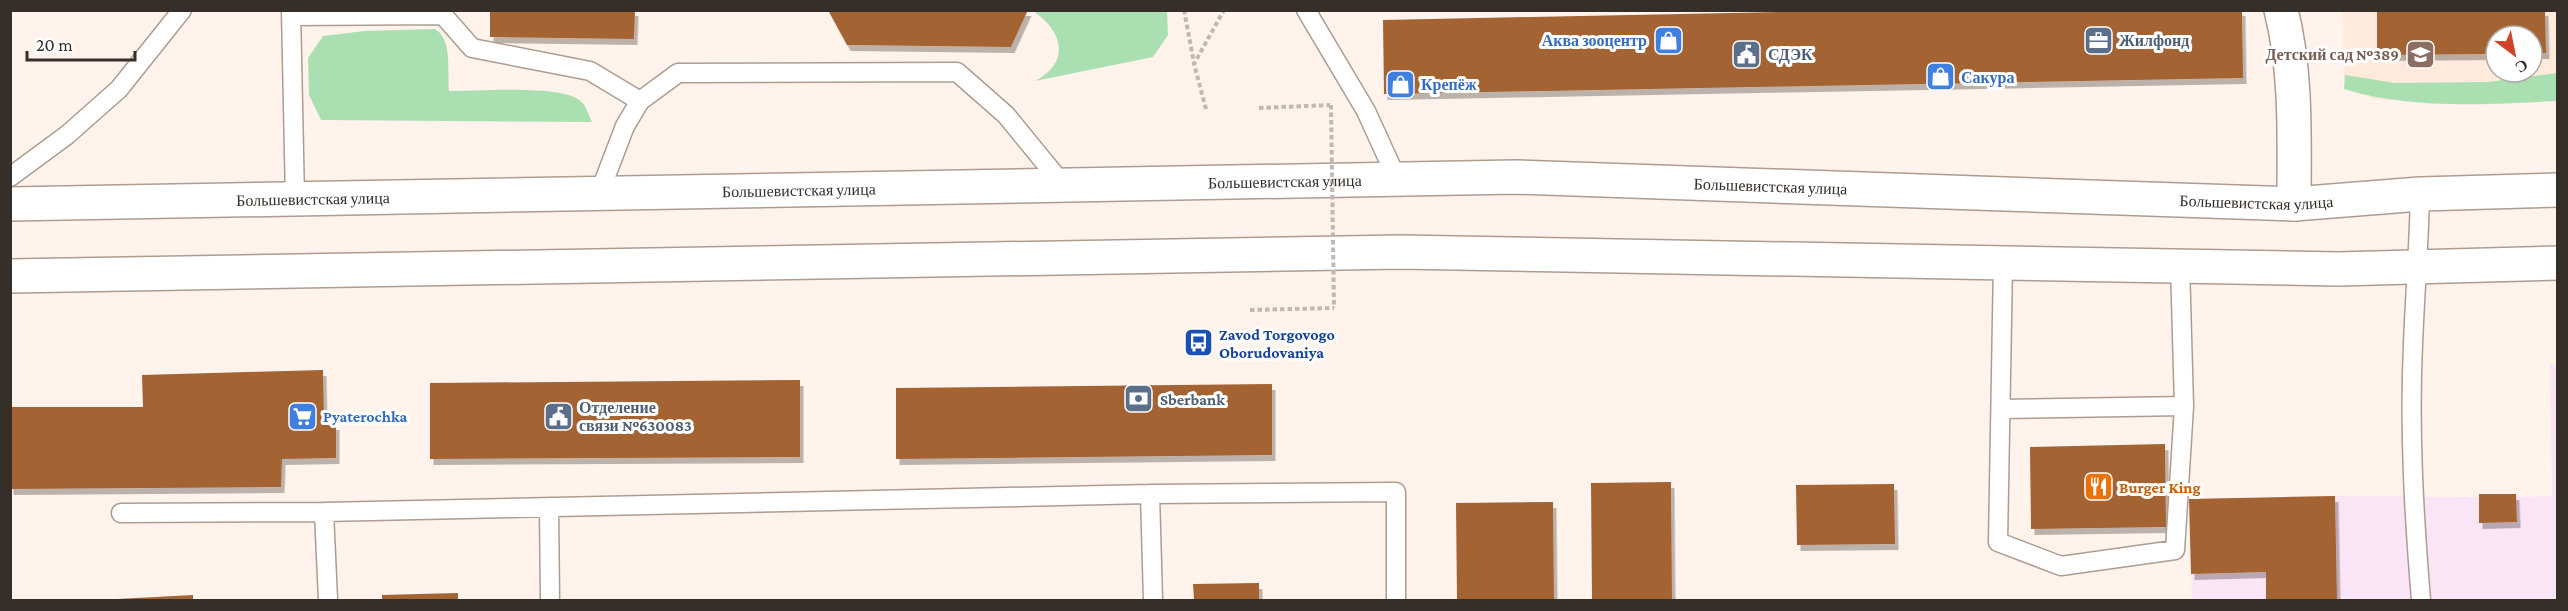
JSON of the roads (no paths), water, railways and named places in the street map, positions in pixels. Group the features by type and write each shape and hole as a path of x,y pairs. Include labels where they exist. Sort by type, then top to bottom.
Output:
{"main road":[{"path":"2281,10 2287,33 2294,128 2294,204"},
{"name":"Большевистская улица","path":"10,204 1515,177 2294,204 2420,194 2558,190"},
{"path":"10,276 1400,252 2338,268 2558,263"}],"lane":[{"path":"10,177 67,135 119,89 182,10"},
{"path":"1306,10 1366,111 1397,179"},
{"path":"295,200 291,14 442,15 472,48 590,71 640,101"},
{"path":"599,194 625,126 640,101 678,73 957,72 1006,115 1064,186"},
{"path":"2420,194 2413,345 2413,496 2421,600"},
{"path":"2003,263 1998,542 2061,566 2175,550 2184,406 2180,266"},
{"path":"2001,409 2184,406"},
{"path":"121,513 324,512 1150,494 1396,492 1396,600"},
{"path":"1150,494 1153,600"},
{"path":"549,507 550,600"},
{"path":"324,512 328,600"}],"place":[{"name":"Аква зооцентр","path":"1668,40"},
{"name":"Жилфонд","path":"2098,40"},
{"name":"СДЭК","path":"1747,54"},
{"name":"Детский сад №389","path":"2420,54"},
{"name":"Сакура","path":"1940,77"},
{"name":"Крепёж","path":"1400,84"},
{"name":"Zavod Torgovogo Oborudovaniya","path":"1198,343"},
{"name":"Sberbank","path":"1139,399"},
{"name":"Pyaterochka","path":"302,416"},
{"name":"Отделение связи №630083","path":"558,416"},
{"name":"Burger King","path":"2098,487"}]}
